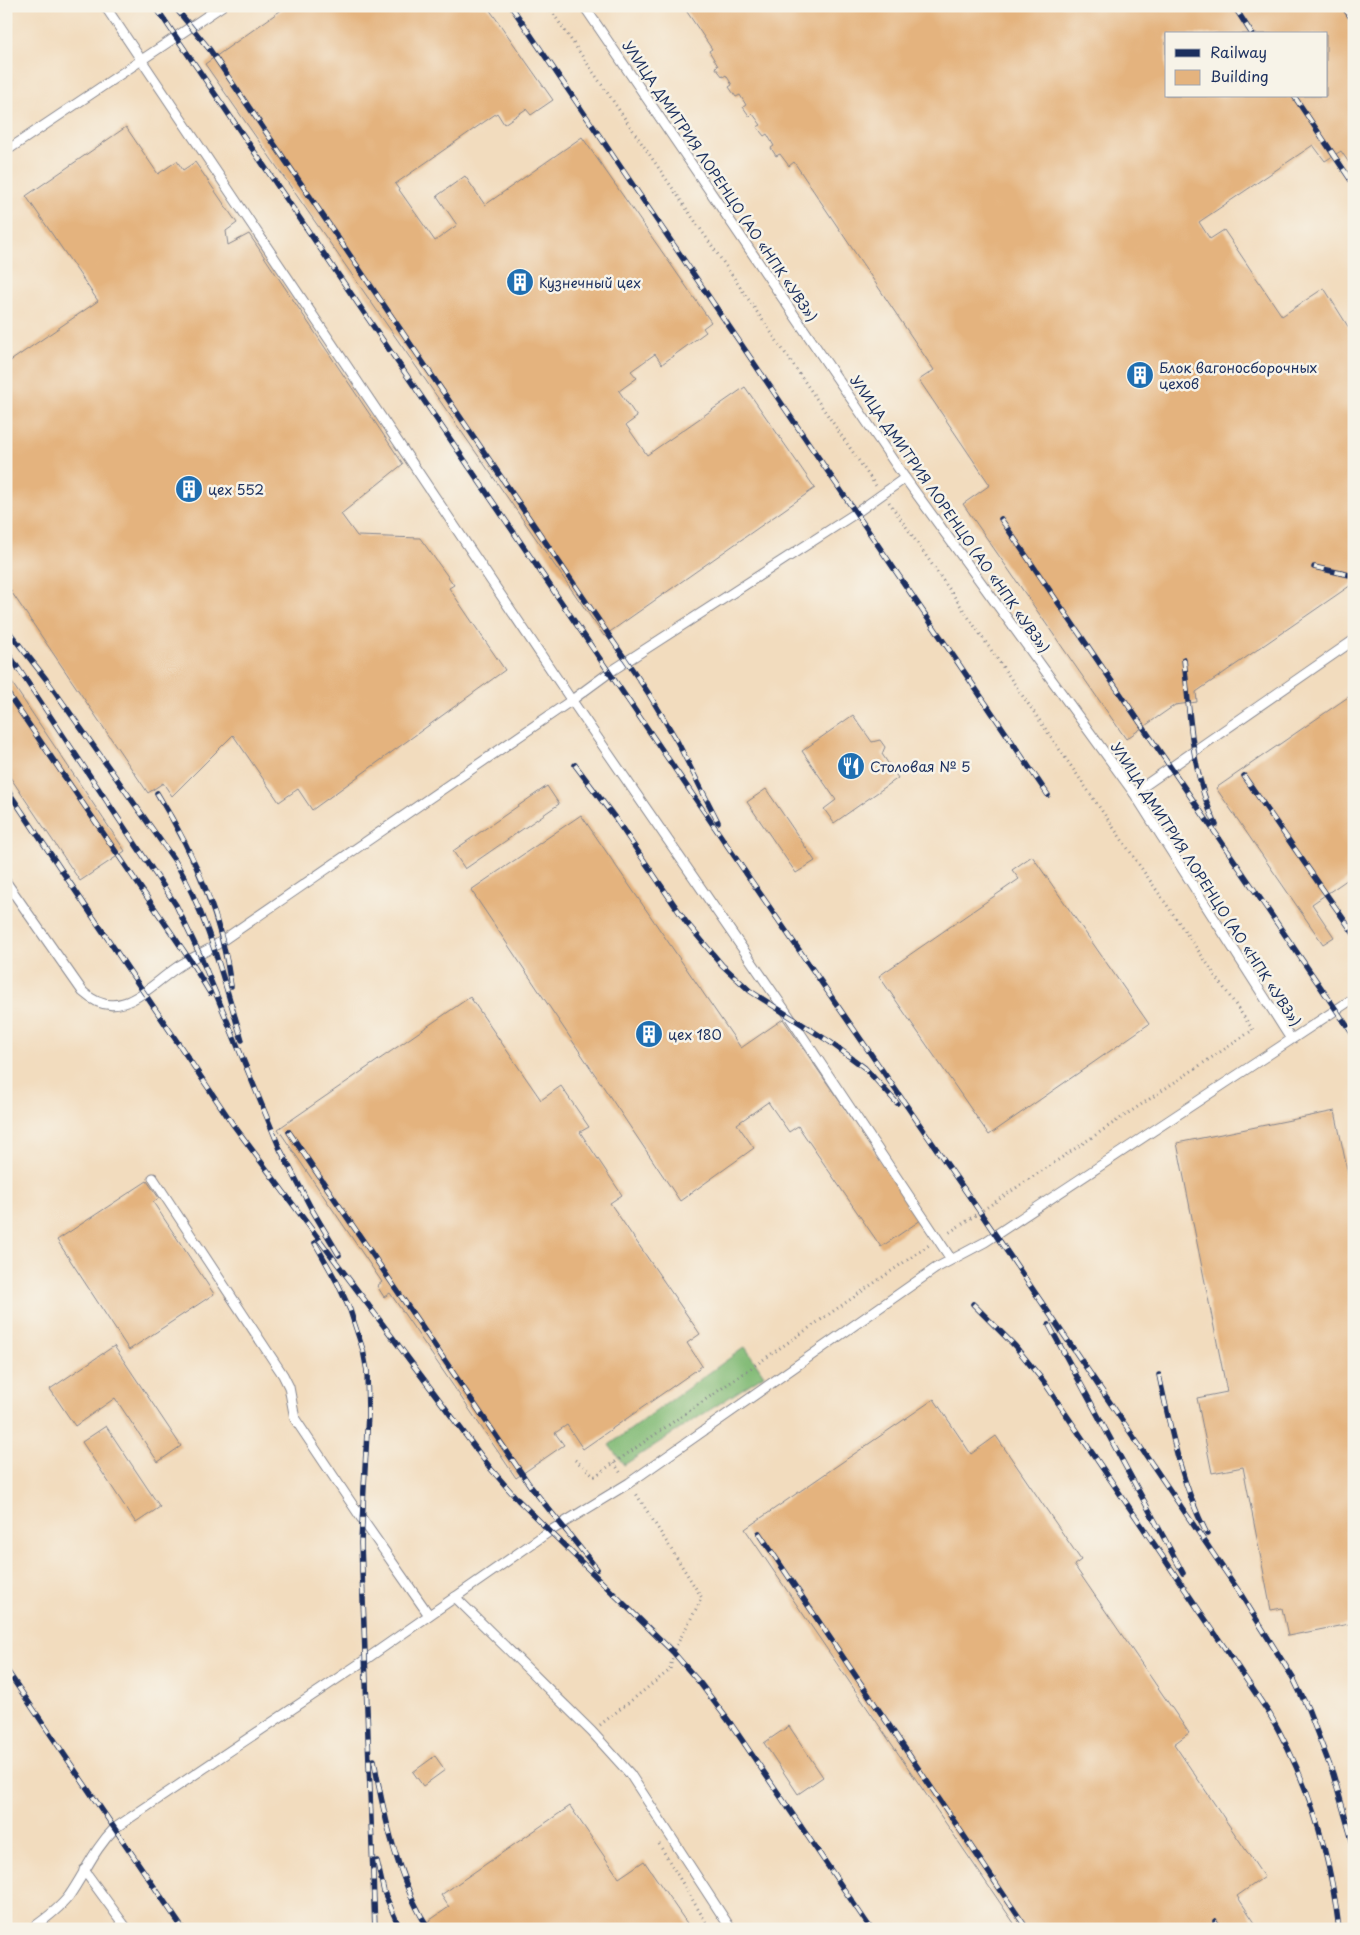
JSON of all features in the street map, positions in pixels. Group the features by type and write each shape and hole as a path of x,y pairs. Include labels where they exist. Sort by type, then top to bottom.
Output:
{"lane":[{"path":"105,6 572,700 789,1016 951,1260"},
{"path":"6,151 222,6"},
{"name":"УЛИЦА ДМИТРИЯ ЛОРЕНЦО (АО «НПК «УВЗ»)","path":"584,6 905,478 1134,793 1291,1039"},
{"path":"6,882 83,992 92,1000 102,1005 123,1004 132,1000 178,966 213,947 616,668 884,494 905,478"},
{"path":"1134,793 1354,640"},
{"path":"31,1929 56,1910 68,1896 103,1841 114,1828 555,1528 629,1483 928,1273 985,1242 1354,998"},
{"path":"153,1178 283,1375 289,1387 295,1419 429,1615"},
{"path":"455,1597 592,1732 630,1774 731,1929"},
{"path":"84,1870 127,1929"}],"path":[{"path":"548,6 871,478 884,494 1253,1030 938,1239 595,1476 575,1460"},
{"path":"592,1732 670,1670 673,1652 702,1598 629,1483 614,1463"},
{"path":"658,1843 710,1929"}],"green space":[{"path":"745,1347 764,1375 624,1465 609,1445"}],"building":[{"name":"Кузнечный цех","path":"287,6 487,6 553,100 531,115 526,109 504,124 497,113 395,184 435,241 457,225 437,196 465,176 485,205 582,137 711,322 703,328 706,332 662,364 655,354 631,371 637,378 619,391 637,417 626,425 647,455 745,387 815,488 604,636 205,64"},
{"name":"Блок вагоносборочных цехов","path":"683,6 1354,6 1354,170 1341,151 1325,161 1313,145 1199,222 1210,239 1224,230 1282,316 1324,288 1354,336 1354,583 1196,692 1197,702 1175,705 1126,739 963,504 990,485 919,380 934,370 794,162 789,166 780,154 776,156 771,148 774,146 767,134 764,136 757,127 761,125 753,114 750,117 743,107 746,105 740,95 736,97 729,87 732,85 726,75 723,77 715,67 718,66 709,51 712,49"},
{"name":"цех 552","path":"126,127 158,174 177,161 183,170 195,162 237,223 226,231 228,245 249,234 403,464 341,514 357,536 420,538 454,585 449,588 505,670 312,810 298,789 279,802 233,735 172,796 163,783 148,793 6,584 6,364 98,301 26,196"},
{"path":"6,674 125,851 80,881 6,771"},
{"path":"1354,693 1354,875 1312,904 1334,937 1323,944 1216,788"},
{"name":"Столовая № 5","path":"853,715 872,742 880,740 885,747 882,754 898,778 834,823 824,809 836,800 802,751"},
{"path":"547,786 559,804 465,869 453,851"},
{"path":"766,789 815,861 796,873 747,802"},
{"name":"цех 180","path":"581,815 741,1048 783,1019 921,1220 881,1247 798,1126 789,1132 768,1102 737,1124 754,1148 680,1201 471,890"},
{"path":"1032,856 1149,1024 989,1135 879,976 1019,879 1012,870"},
{"path":"470,997 541,1100 561,1086 589,1127 580,1132 622,1195 610,1203 700,1334 687,1343 702,1366 583,1449 567,1425 555,1433 564,1445 516,1478 390,1293 384,1297 377,1286 382,1282 278,1129"},
{"path":"1335,1111 1354,1203 1354,1623 1288,1636 1282,1608 1271,1610 1243,1467 1212,1473 1197,1398 1227,1392 1177,1143"},
{"path":"147,1181 159,1198 153,1202 214,1294 129,1350 57,1240"},
{"path":"114,1346 181,1446 158,1462 115,1398 75,1426 50,1389"},
{"path":"934,1399 971,1454 996,1436 1081,1560 1074,1565 1189,1733 1174,1744 1264,1877 1237,1896 1259,1929 1018,1929 745,1529"},
{"path":"106,1426 160,1507 136,1523 82,1442"},
{"path":"789,1726 823,1777 798,1794 764,1743"},
{"path":"435,1756 445,1770 423,1786 413,1772"},
{"path":"570,1806 619,1878 644,1861 691,1929 417,1929 449,1907 441,1895"}],"railway":[{"path":"155,6 750,879 1240,1593 1293,1678 1308,1709 1333,1774 1354,1847"},
{"path":"174,6 210,50 649,694 677,741 718,822"},
{"path":"511,6 1048,795"},
{"path":"1234,6 1251,32"},
{"path":"1343,6 1354,22"},
{"path":"1295,98 1354,185"},
{"path":"1001,519 1354,1036"},
{"path":"1314,567 1354,576"},
{"path":"6,628 46,679 175,861 187,882 206,926 242,1040"},
{"path":"6,650 176,905 200,955 280,1149 311,1208 339,1255"},
{"path":"1184,659 1196,765 1201,785 1216,825"},
{"path":"6,691 190,960 210,993"},
{"path":"575,765 615,818 686,922 722,965 750,991 830,1042 865,1068 897,1103"},
{"path":"1244,776 1354,934"},
{"path":"6,788 232,1123 491,1469 518,1500 673,1652 700,1683 731,1724 871,1929"},
{"path":"157,793 183,839 204,886 221,935 231,986"},
{"path":"289,1132 531,1487 597,1569"},
{"path":"315,1243 350,1310 363,1350 367,1371 368,1414 361,1543 375,1929"},
{"path":"973,1304 1015,1346 1044,1382 1269,1713 1295,1764 1315,1817 1330,1872 1339,1929"},
{"path":"1049,1325 1183,1573"},
{"path":"1159,1375 1173,1436 1190,1496 1207,1534"},
{"path":"759,1533 1027,1929"},
{"path":"6,1669 183,1929"},
{"path":"374,1760 387,1825 401,1870 418,1911 429,1929"},
{"path":"377,1861 384,1892 400,1929"},
{"path":"1215,1921 1220,1929"}],"place":[{"name":"Кузнечный цех","path":"520,282"},
{"name":"Блок вагоносборочных цехов","path":"1140,375"},
{"name":"цех 552","path":"189,489"},
{"name":"Столовая № 5","path":"851,766"},
{"name":"цех 180","path":"649,1034"}]}
